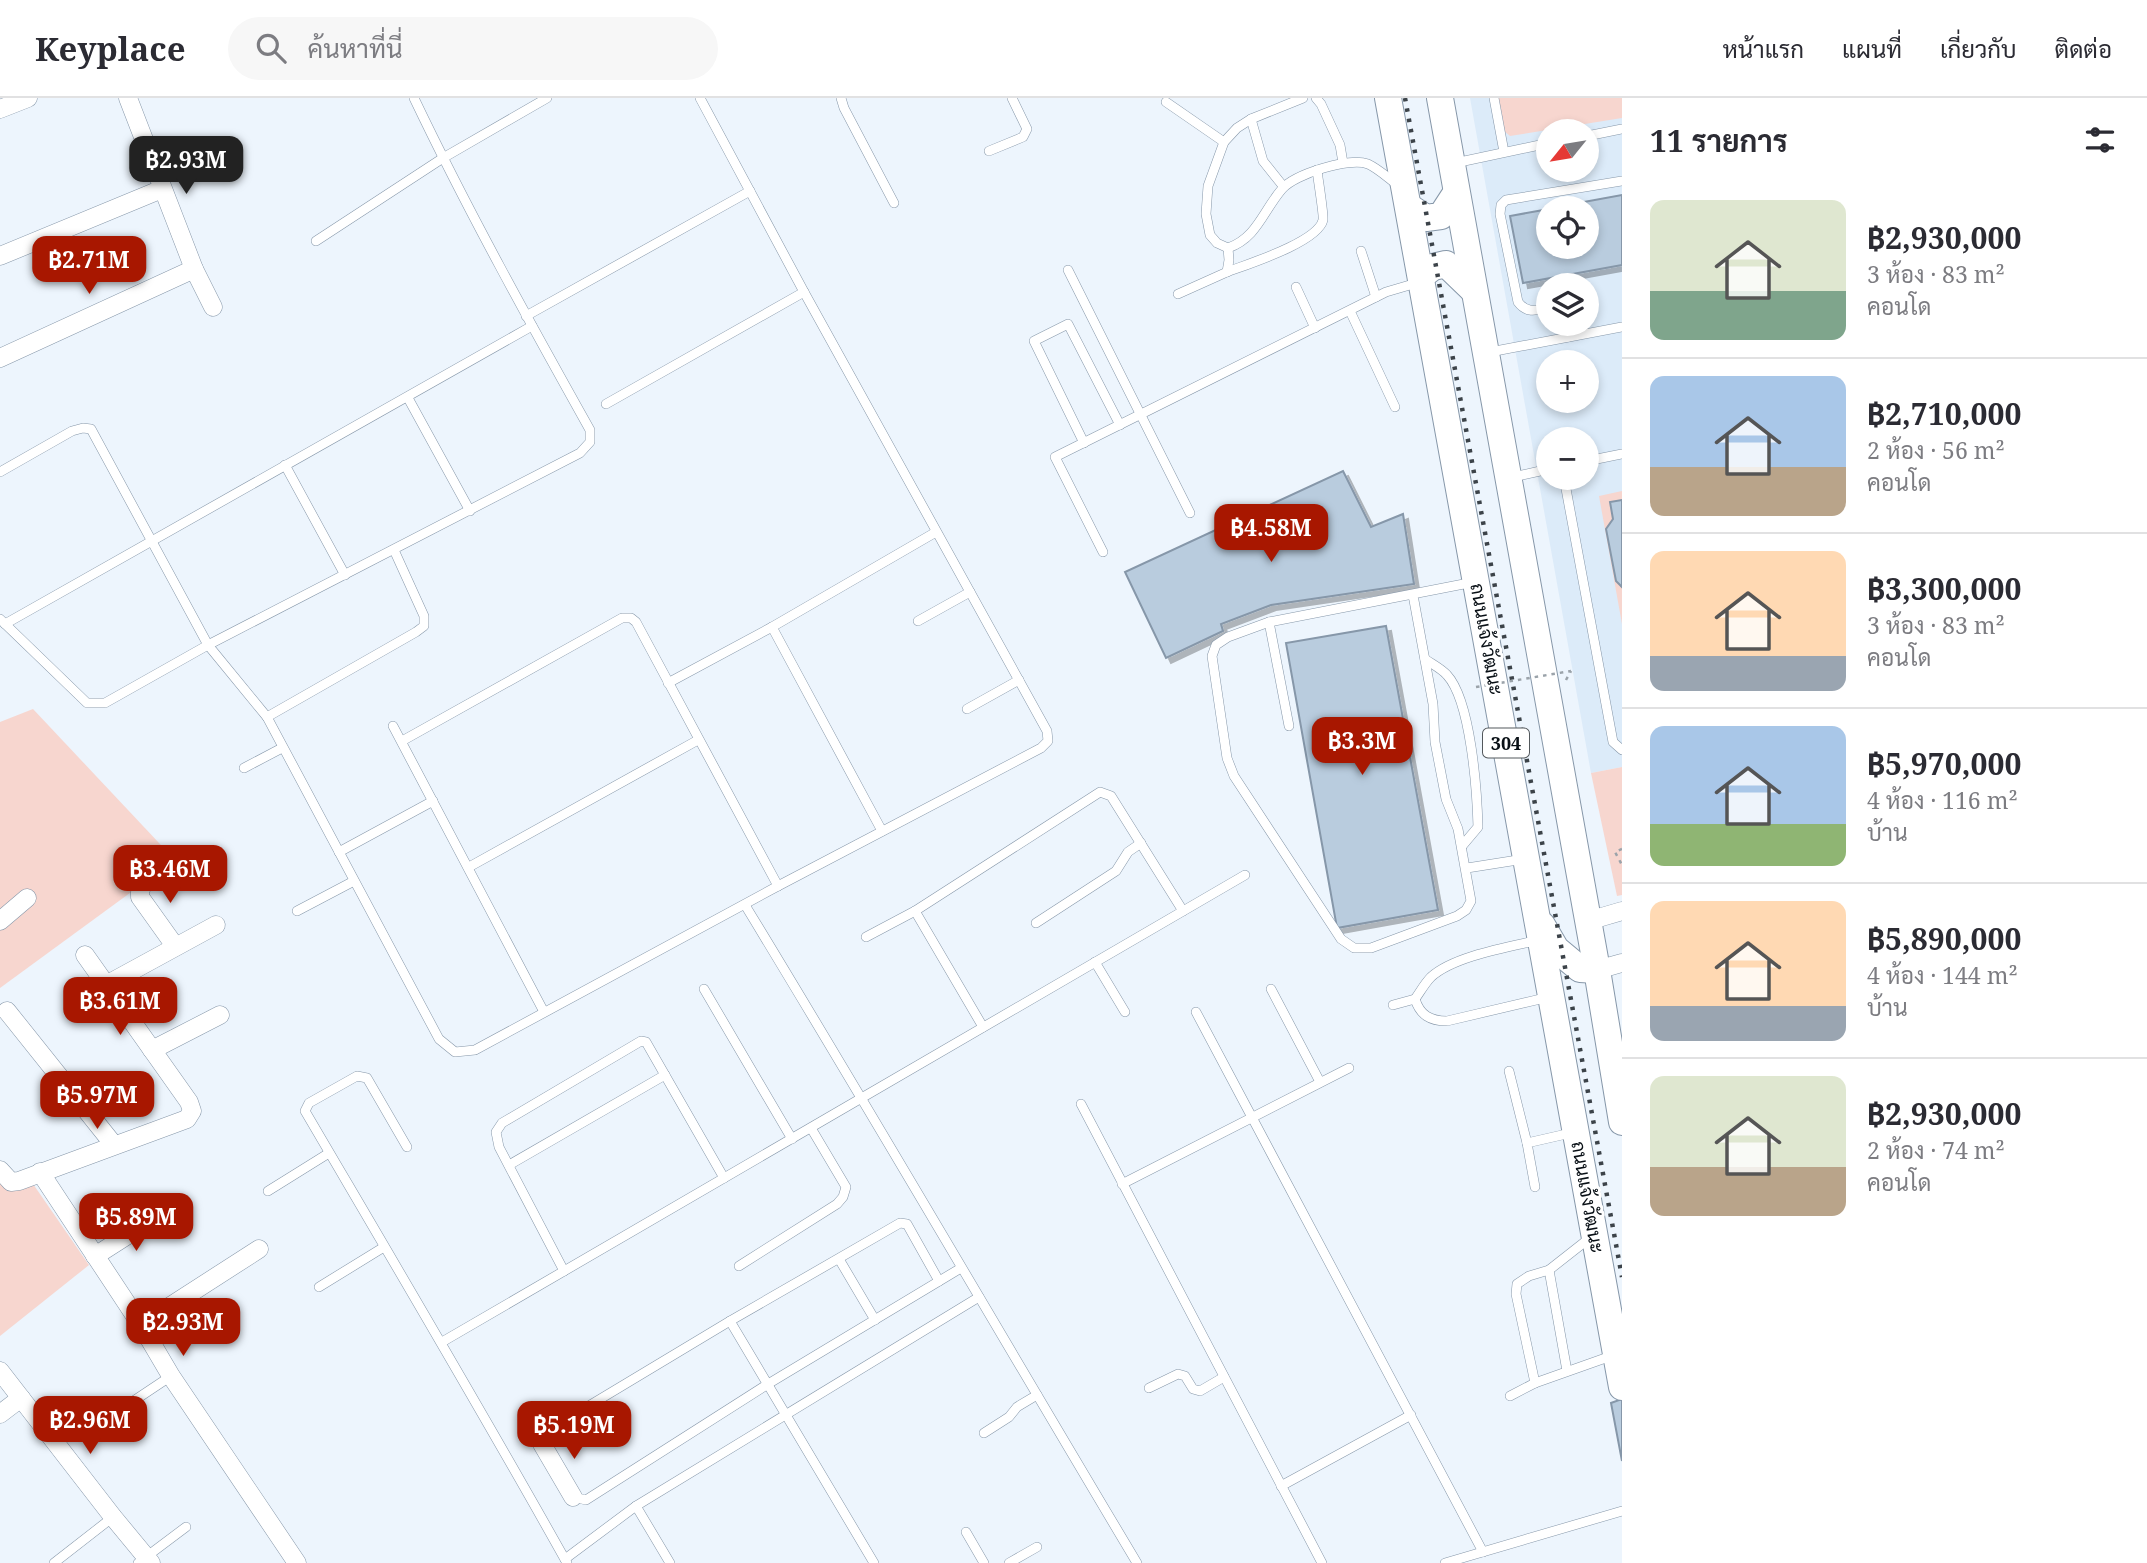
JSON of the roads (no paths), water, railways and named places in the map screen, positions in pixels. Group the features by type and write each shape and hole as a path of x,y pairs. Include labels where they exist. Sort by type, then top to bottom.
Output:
{"main road":[{"name":"ถนนแจ้งวัฒนะ","path":"1388,98 1622,1387"},
{"name":"304","path":"1440,98 1622,1122"},
{"path":"1408,199 1426,218 1441,216 1456,193"},
{"path":"1421,279 1433,267 1446,264 1474,290"},
{"path":"1539,928 1556,949 1580,968 1597,970"}],"street":[{"path":"0,109 28,98"},
{"path":"128,98 194,270 213,307"},
{"path":"0,256 162,189"},
{"path":"0,358 194,270"},
{"path":"168,866 139,890 140,897 175,946"},
{"path":"0,921 27,898"},
{"path":"1588,921 1622,911"},
{"path":"106,985 216,925"},
{"path":"0,1170 11,1182 19,1181 187,1119 192,1111 189,1102 85,955"},
{"path":"1597,970 1622,963"},
{"path":"8,1012 114,1145"},
{"path":"152,1050 220,1015"},
{"path":"40,1172 141,1325 170,1376 297,1563"},
{"path":"95,1256 156,1217"},
{"path":"141,1325 259,1249"},
{"path":"0,1371 145,1561"},
{"path":"0,1414 21,1398"},
{"path":"542,1444 573,1497"}],"lane":[{"path":"414,98 526,316 532,326 590,430 590,442 580,453 208,645 105,702 87,703 3,622 408,398 532,326"},
{"path":"316,241 443,158 547,98"},
{"path":"0,472 72,431 91,429 208,645 267,717 439,1039 455,1052 475,1050 1048,741 1047,731 1020,680 804,292 700,98"},
{"path":"841,98 894,203"},
{"path":"989,151 1023,137 1027,129 1012,98"},
{"path":"1303,98 1251,119 1237,128 1224,142 1209,186 1206,214 1210,234 1217,243 1228,248 1240,244 1248,238 1283,187 1317,170 1343,163 1356,161 1370,165 1408,199"},
{"path":"1316,98 1340,145 1343,163"},
{"path":"1494,98 1504,152"},
{"path":"1166,102 1224,142"},
{"path":"1251,119 1263,161 1283,187"},
{"path":"1600,133 1622,129"},
{"path":"1452,163 1536,146"},
{"path":"1178,293 1296,245 1314,234 1323,220 1317,170"},
{"path":"1536,310 1523,309 1518,302 1500,214 1501,205 1506,200 1622,181"},
{"path":"526,316 750,191"},
{"path":"1227,272 1228,248"},
{"path":"1361,251 1376,297"},
{"path":"1068,270 1190,513"},
{"path":"1103,552 1055,457 1386,292 1421,279"},
{"path":"1296,287 1315,328"},
{"path":"606,404 804,292"},
{"path":"1350,311 1395,407"},
{"path":"1084,443 1034,341 1068,324 1121,425"},
{"path":"1485,354 1622,327"},
{"path":"408,398 470,510"},
{"path":"1599,459 1622,454"},
{"path":"285,465 345,575"},
{"path":"1507,478 1536,472"},
{"path":"1566,490 1613,742 1622,750"},
{"path":"668,683 772,627 936,532"},
{"path":"267,717 424,626 424,616 394,550"},
{"path":"1413,595 1433,704 1435,742 1446,799 1462,846 1471,901 1466,910 1457,916 1371,948 1354,948 1341,939 1234,776 1227,758 1212,656 1216,645 1228,636 1269,622 1477,581"},
{"path":"918,621 970,592"},
{"path":"402,741 622,618 631,618 636,622 778,886"},
{"path":"1269,622 1289,726"},
{"path":"772,627 882,831"},
{"path":"1425,659 1447,674 1461,697 1477,786 1478,827 1462,846"},
{"path":"967,709 1020,680"},
{"path":"393,726 544,1012"},
{"path":"469,866 698,740"},
{"path":"244,768 282,748"},
{"path":"866,937 915,911 1100,792 1111,796 1184,911"},
{"path":"339,852 433,800"},
{"path":"1036,923 1116,871 1128,852 1141,843"},
{"path":"1466,868 1526,859"},
{"path":"442,1342 1245,875"},
{"path":"298,911 354,881"},
{"path":"745,905 863,1098 1137,1563"},
{"path":"915,911 984,1027"},
{"path":"1393,1005 1415,999 1431,978 1444,968 1539,928"},
{"path":"1095,962 1125,1012"},
{"path":"704,989 792,1139"},
{"path":"1271,989 1320,1082"},
{"path":"1415,999 1424,1016 1437,1021 1447,1021 1550,997"},
{"path":"1196,1012 1483,1552"},
{"path":"564,1271 499,1147 496,1132 502,1123 641,1041 646,1042 724,1178"},
{"path":"1122,1184 1349,1068"},
{"path":"1509,1071 1535,1187"},
{"path":"509,1165 665,1075"},
{"path":"407,1147 367,1077 357,1076 309,1103 305,1111 442,1342 566,1561 636,1506 979,1297"},
{"path":"1081,1104 1322,1563"},
{"path":"739,1266 837,1204 844,1196 846,1187 811,1128"},
{"path":"1527,1143 1576,1131"},
{"path":"268,1191 329,1153"},
{"path":"542,1444 542,1434 900,1223 907,1224 939,1281"},
{"path":"1535,1383 1516,1294 1517,1284 1528,1276 1549,1270 1595,1234"},
{"path":"319,1287 384,1247"},
{"path":"839,1259 875,1320"},
{"path":"573,1497 586,1500 768,1384 961,1268"},
{"path":"1549,1270 1567,1371"},
{"path":"730,1321 874,1563"},
{"path":"1510,1396 1535,1383 1616,1354"},
{"path":"1149,1388 1178,1374 1185,1376 1193,1389 1200,1391 1224,1377"},
{"path":"88,1432 170,1376"},
{"path":"984,1433 1037,1395"},
{"path":"1281,1486 1411,1415"},
{"path":"636,1506 670,1563"},
{"path":"1445,1563 1622,1511"},
{"path":"54,1563 113,1517"},
{"path":"145,1561 186,1527"},
{"path":"967,1532 984,1563"},
{"path":"1009,1563 1037,1547"}],"railway":[{"path":"1405,98 1622,1277"}]}
